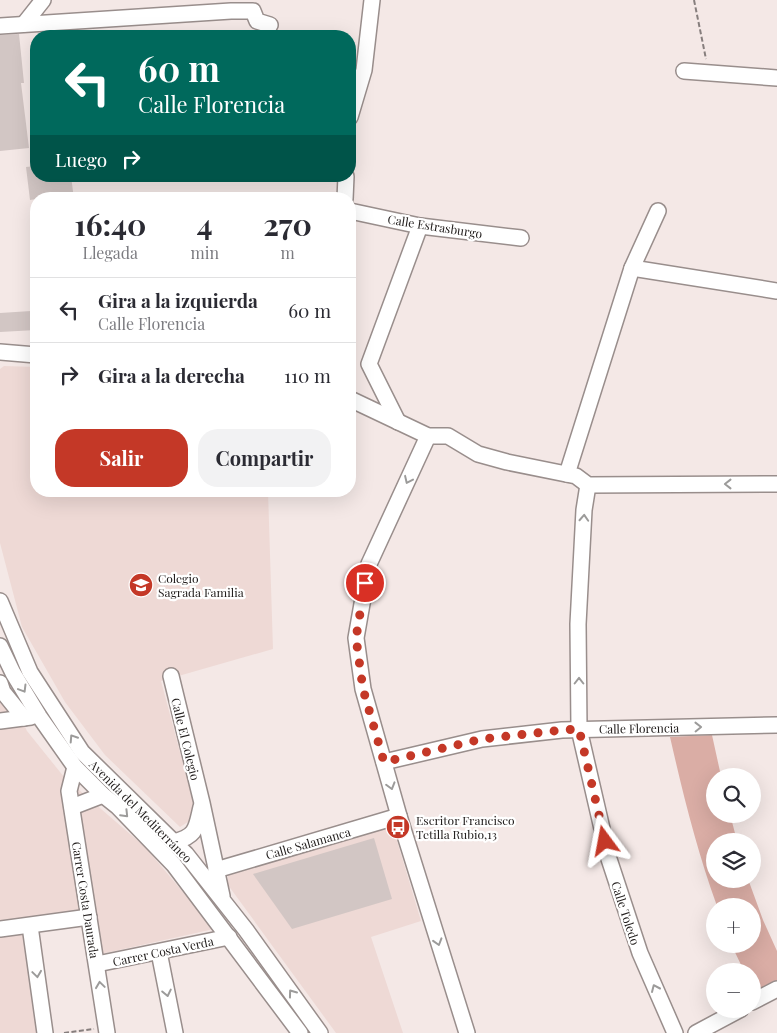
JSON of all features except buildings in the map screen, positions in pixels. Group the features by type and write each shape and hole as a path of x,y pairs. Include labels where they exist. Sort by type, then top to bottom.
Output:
{"street":[{"path":"24,24 43,0"},
{"path":"356,97 364,70 372,0"},
{"path":"0,26 253,11 257,21 270,25"},
{"path":"684,71 777,78"},
{"path":"567,474 632,268 658,211"},
{"name":"Calle Estrasburgo","path":"356,212 420,226 521,238"},
{"path":"398,422 370,364 420,226"},
{"path":"632,268 777,290"},
{"path":"1,354 30,354"},
{"path":"356,402 428,436 448,436 478,454 576,476 588,485 777,484"},
{"path":"428,436 369,564 356,638 363,689 399,816 467,1033"},
{"name":"Calle Toledo","path":"588,485 584,510 578,624 579,729 609,859 640,953 675,1033"},
{"name":"Avenida del Mediterráneo","path":"0,601 30,672 82,752 186,854 246,930 320,1033"},
{"name":"Avenida del Mediterráneo","path":"0,646 32,717 75,767 118,807 174,865 300,1033"},
{"name":"Calle El Colegio","path":"170,676 202,803 223,901"},
{"path":"0,684 4,692 32,717"},
{"path":"0,721 32,717"},
{"name":"Calle Florencia","path":"384,762 482,739 562,730 777,725"},
{"name":"Carrer Costa Daurada","path":"75,767 69,791 106,1030"},
{"path":"72,807 103,795"},
{"name":"Calle El Colegio","path":"174,842 186,838 196,828 202,803"},
{"name":"Calle Salamanca","path":"216,870 399,816"},
{"path":"0,929 89,918"},
{"path":"30,926 45,1033"},
{"name":"Carrer Costa Verda","path":"97,964 229,937"},
{"path":"159,952 175,1033"},
{"path":"761,997 777,989"},
{"path":"696,1033 724,1018"}],"path":[{"path":"694,0 709,73"},
{"path":"64,1033 106,1030"}],"shaded area":[{"name":"Colegio Sagrada Familia","path":"4,366 30,367 30,497 268,497 273,649 161,681 197,816 180,827 105,755 65,702 22,627 0,543 0,369"},
{"path":"0,675 27,731 64,777 145,847 214,929 101,954 97,918 26,926 40,1033 0,1033"},
{"path":"712,735 719,768 706,768 706,823 732,823 735,833 706,833 706,873 691,822 670,737"},
{"path":"392,824 421,921 371,937 403,1033 336,1033 228,885 228,875 233,870"},
{"path":"711,888 751,888 755,898 714,898"},
{"path":"761,915 777,951 777,980 761,989 761,963 740,963 735,953 761,953"}],"place":[{"name":"Colegio Sagrada Familia","path":"141,585"},
{"name":"Escritor Francisco Tetilla Rubio,13","path":"398,827"}],"route":[{"path":"365,583 356,638 363,689 384,762 482,739 579,729 605,841"}]}
